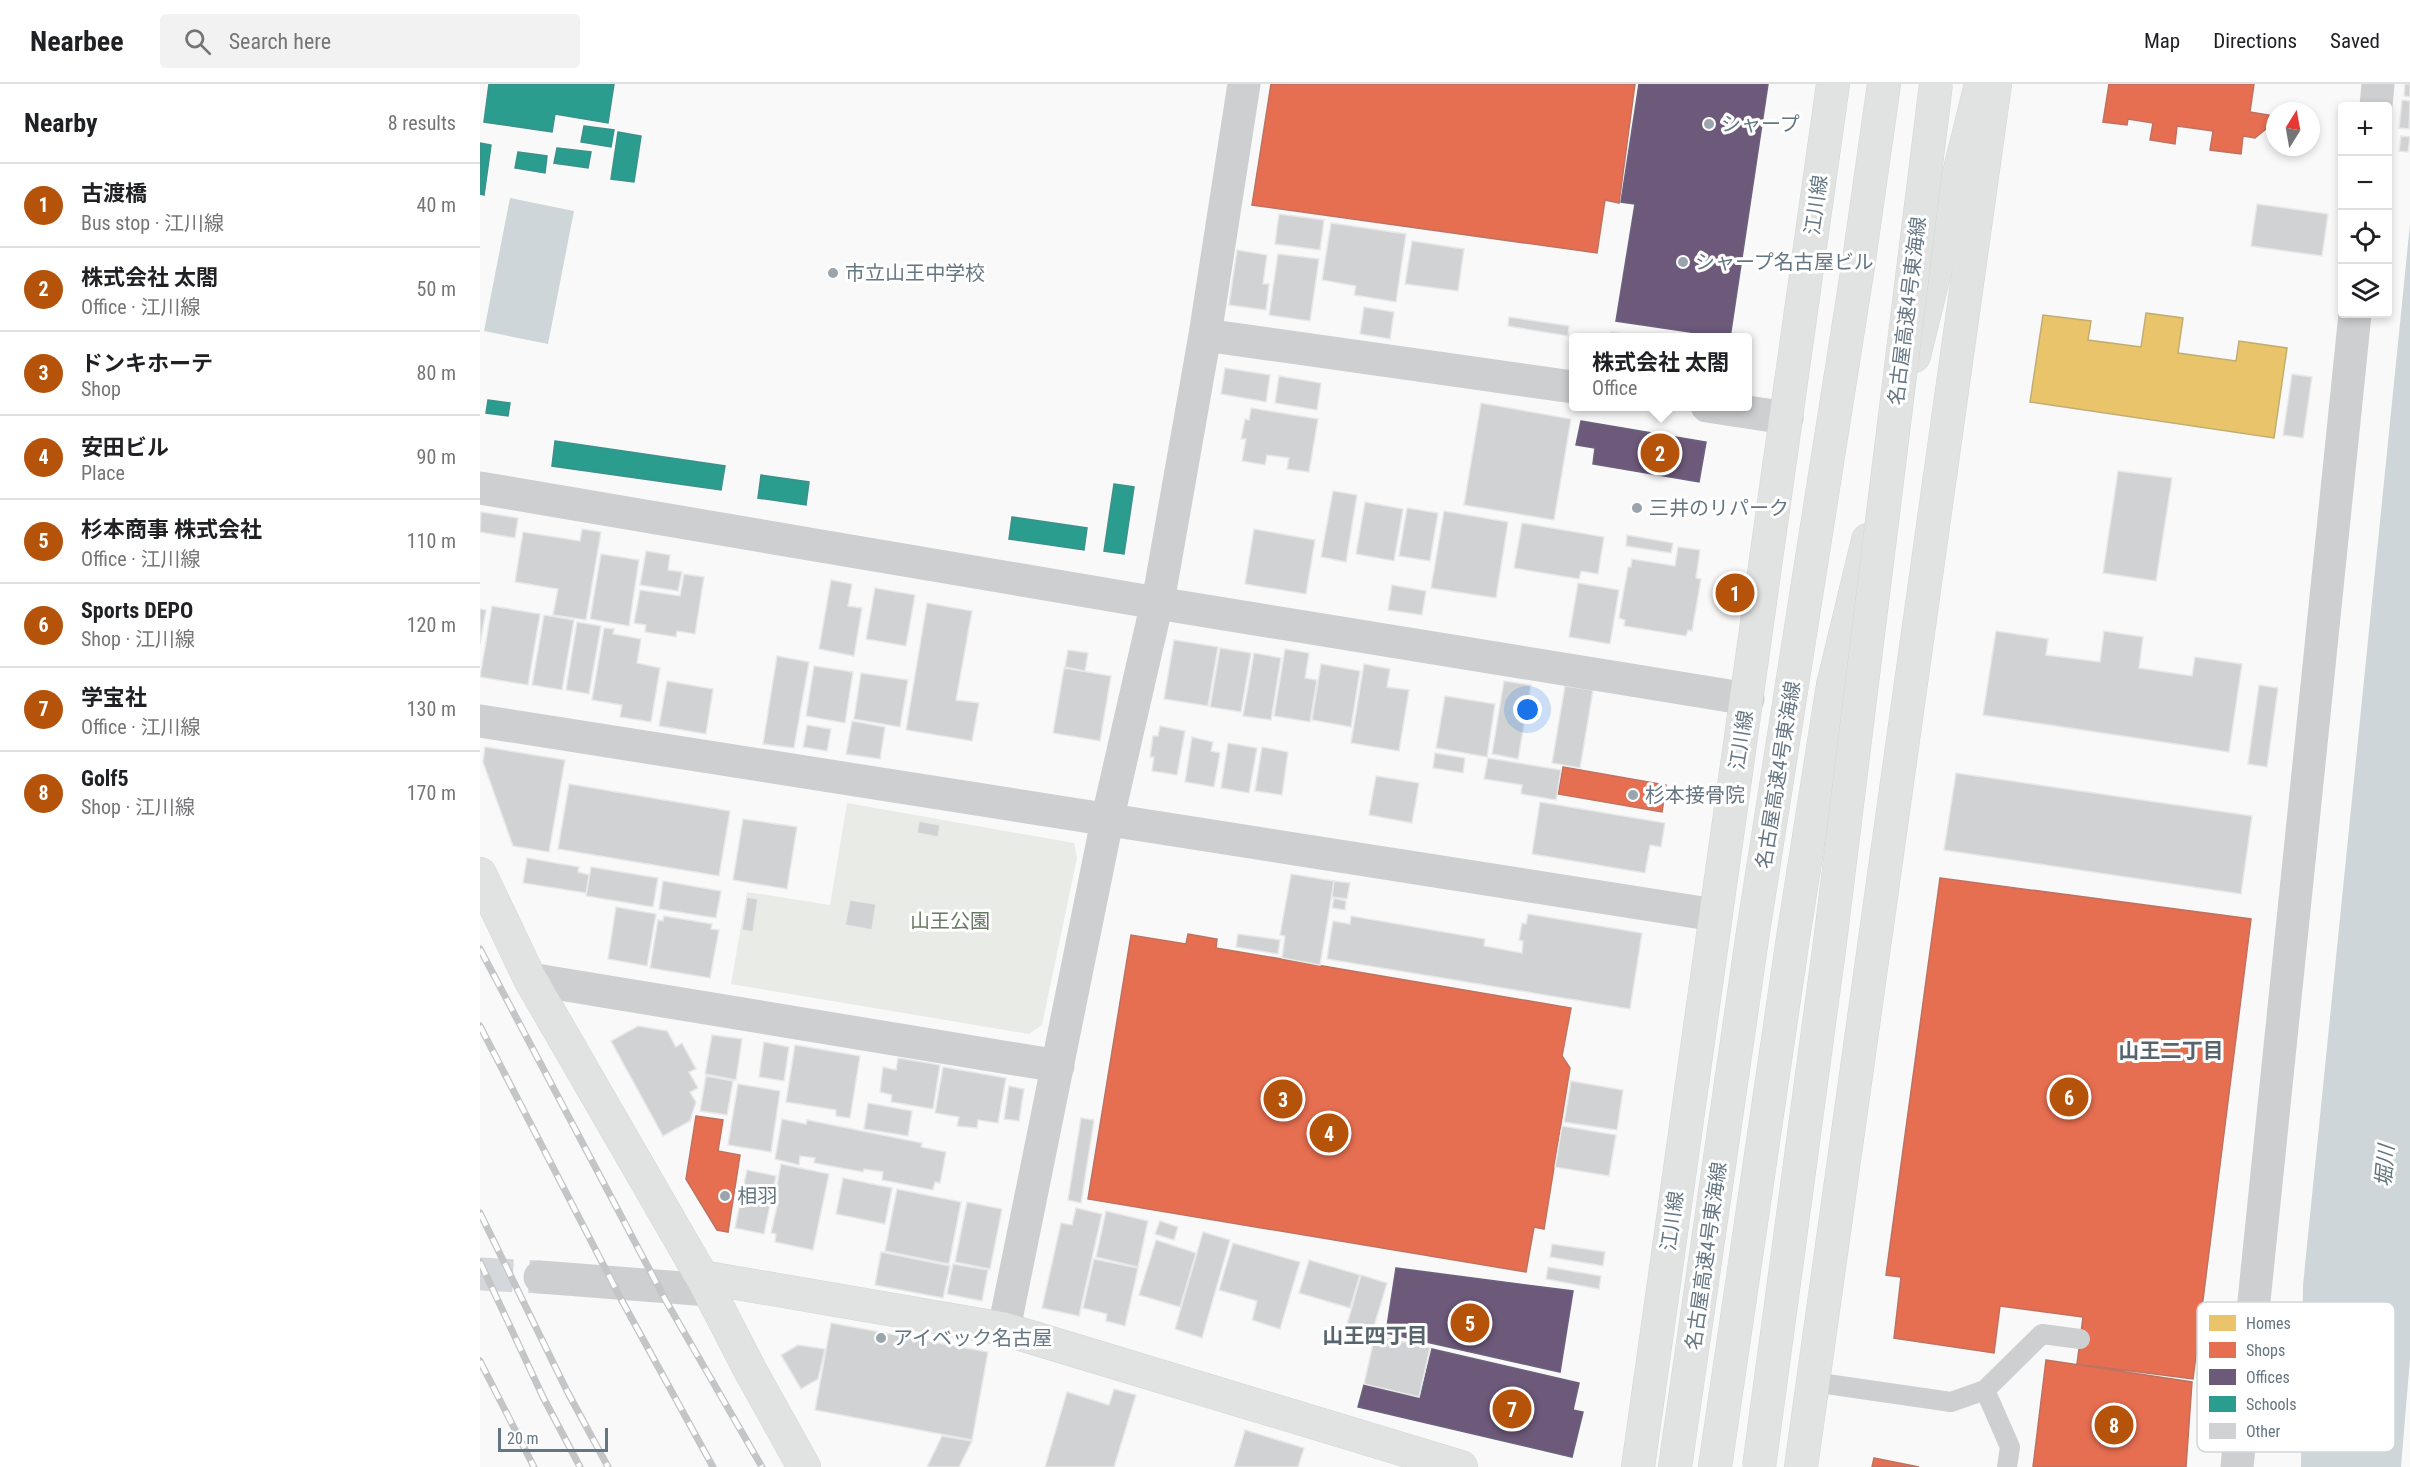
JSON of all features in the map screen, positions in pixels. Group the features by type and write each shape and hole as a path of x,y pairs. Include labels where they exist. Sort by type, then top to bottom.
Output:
{"main road":[{"name":"江川線","path":"1638,1467 1833,84"},
{"name":"名古屋高速4号東海線","path":"1675,1467 1753,932 1857,272 1884,84"},
{"name":"名古屋高速4号東海線","path":"1759,1467 1828,954 1936,84"},
{"path":"1715,1467 1793,938 1833,685 1981,84"},
{"path":"1801,1467 1995,84"},
{"path":"480,874 530,979 706,1283 750,1370 804,1467"},
{"path":"706,1283 1004,1329 1461,1467"}],"street":[{"path":"1004,1329 1107,821 1157,603 1205,335 1245,84"},
{"path":"2376,102 2378,84"},
{"path":"2254,1302 2355,318"},
{"path":"1205,335 1569,386"},
{"path":"1740,411 1787,418"},
{"path":"480,488 1157,603 1748,699"},
{"path":"480,721 1715,915"},
{"path":"530,979 1058,1066"},
{"path":"540,1277 706,1283"},
{"path":"2237,1467 2239,1452"}],"lane":[{"path":"1813,1382 1951,1402 1985,1390 2042,1334 2080,1339"},
{"path":"1985,1390 2010,1447 2007,1467"}],"green space":[{"name":"山王公園","path":"847,803 1074,843 1077,858 1042,1025 1029,1034 731,984 747,892 830,905"}],"water":[{"path":"510,198 574,211 548,344 484,331"},
{"name":"堀川","path":"2410,224 2410,1359 2401,1467 2301,1467 2301,1452 2395,1452 2395,1302 2303,1302"}],"building: Homes":[{"path":"2146,313 2183,318 2178,353 2236,361 2239,341 2287,348 2274,438 2030,402 2043,315 2091,321 2088,340 2141,347"}],"building: Shops":[{"path":"1271,84 1635,84 1619,203 1605,200 1597,253 1252,205"},
{"path":"2109,84 2254,84 2250,112 2266,115 2266,129 2255,138 2243,136 2241,154 2210,150 2213,131 2177,126 2175,144 2150,140 2153,123 2128,119 2127,125 2103,122"},
{"path":"1563,767 1666,785 1662,812 1558,794"},
{"path":"1940,878 2251,919 2203,1302 2197,1302 2197,1347 2193,1379 2077,1364 2083,1317 2000,1306 1994,1353 1894,1338 1901,1277 1886,1275"},
{"path":"1188,934 1217,939 1216,948 1571,1008 1562,1056 1570,1068 1544,1229 1534,1227 1526,1272 1088,1199 1131,935 1186,944"},
{"path":"696,1116 723,1120 718,1151 740,1155 728,1232 717,1230 686,1179"},
{"path":"2046,1360 2192,1382 2186,1467 2033,1467"},
{"path":"1874,1458 1919,1467 1872,1467"}],"building: Offices":[{"name":"シャープ名古屋ビル","path":"1639,84 1768,84 1731,333 1696,333 1616,321 1635,204 1621,202"},
{"path":"1581,421 1706,442 1699,482 1593,464 1595,448 1576,445"},
{"path":"1396,1268 1573,1291 1560,1372 1386,1333"},
{"path":"1432,1349 1579,1383 1573,1410 1583,1412 1572,1457 1358,1407 1364,1385 1420,1398"}],"building: Schools":[{"path":"489,84 614,84 608,123 555,114 552,132 484,122"},
{"path":"584,126 614,130 611,147 581,142"},
{"path":"618,132 641,136 634,182 611,179"},
{"path":"480,143 491,145 484,195 480,194"},
{"path":"557,148 591,152 588,168 554,163"},
{"path":"518,152 547,156 545,173 515,168"},
{"path":"488,400 510,403 508,416 486,413"},
{"path":"555,441 725,466 721,490 552,466"},
{"path":"761,475 809,482 806,505 758,498"},
{"path":"1114,484 1134,487 1124,554 1104,551"},
{"path":"1012,517 1087,528 1084,550 1009,539"}],"building: Other":[{"path":"2405,84 2410,84 2410,97 2404,96"},
{"path":"2402,100 2410,101 2409,129 2399,128"},
{"path":"2401,136 2410,137 2408,152 2399,151"},
{"path":"2257,204 2328,214 2322,256 2251,246"},
{"path":"1279,214 1324,220 1320,250 1275,244"},
{"path":"1331,223 1406,234 1396,302 1354,295 1356,286 1322,280"},
{"path":"1412,241 1464,249 1458,291 1405,284"},
{"path":"1237,250 1267,255 1263,284 1269,284 1266,310 1229,305"},
{"path":"1278,254 1319,259 1310,321 1269,315"},
{"path":"1364,307 1394,312 1390,339 1360,334"},
{"path":"1509,317 1569,326 1568,336 1508,326"},
{"path":"1225,368 1270,375 1266,402 1221,394"},
{"path":"2292,374 2312,377 2303,438 2283,435"},
{"path":"1279,376 1321,383 1317,410 1275,403"},
{"path":"1481,403 1571,419 1554,520 1464,505"},
{"path":"1251,408 1318,419 1309,472 1287,469 1289,458 1267,455 1265,465 1242,461 1246,439 1241,439 1245,419 1249,420"},
{"path":"2118,471 2172,478 2156,581 2103,573"},
{"path":"1333,491 1357,495 1346,562 1321,557"},
{"path":"1365,502 1403,509 1394,561 1356,554"},
{"path":"1407,508 1438,513 1430,561 1399,556"},
{"path":"1444,511 1508,522 1496,598 1431,588"},
{"path":"481,512 518,518 515,538 480,532"},
{"path":"1522,523 1604,537 1598,574 1581,571 1579,579 1514,568"},
{"path":"582,529 601,532 586,620 553,615 558,589 515,582 523,532 580,541"},
{"path":"1254,529 1315,540 1306,594 1245,584"},
{"path":"1627,535 1673,543 1671,553 1626,546"},
{"path":"1678,547 1700,550 1696,578 1701,579 1692,631 1688,630 1686,636 1624,626 1625,620 1619,618 1628,567 1631,567 1632,559 1675,566"},
{"path":"646,551 670,555 668,570 682,572 678,591 640,585"},
{"path":"601,554 639,560 629,626 590,619"},
{"path":"684,574 704,577 695,634 677,631 676,637 645,632 646,625 634,623 640,590 680,596"},
{"path":"831,580 852,584 848,606 862,608 854,656 819,649"},
{"path":"1578,583 1619,590 1610,644 1569,637"},
{"path":"1392,585 1426,591 1422,615 1388,610"},
{"path":"875,588 915,595 906,646 866,639"},
{"path":"927,603 972,611 956,700 979,703 972,741 906,730"},
{"path":"492,606 540,614 528,685 480,677"},
{"path":"480,609 486,610 480,644"},
{"path":"544,615 574,620 562,690 532,685"},
{"path":"577,622 601,626 589,694 566,690"},
{"path":"604,628 614,629 613,634 641,639 637,663 660,668 651,722 620,717 622,705 592,700"},
{"path":"1996,631 2048,639 2046,655 2100,662 2104,631 2143,637 2139,668 2192,676 2195,657 2242,664 2229,752 1983,715"},
{"path":"1174,640 1218,647 1208,706 1164,699"},
{"path":"1220,648 1251,653 1241,712 1210,707"},
{"path":"1285,649 1309,653 1305,678 1317,680 1310,722 1274,716"},
{"path":"1068,650 1088,653 1085,671 1065,667"},
{"path":"1254,653 1281,658 1271,720 1243,716"},
{"path":"777,656 809,662 794,748 763,744"},
{"path":"1321,664 1360,671 1351,727 1312,720"},
{"path":"1364,664 1390,669 1387,687 1409,690 1399,751 1351,743"},
{"path":"814,666 853,672 845,723 806,716"},
{"path":"1064,668 1111,676 1100,741 1053,733"},
{"path":"861,673 908,680 900,727 854,719"},
{"path":"667,681 713,689 706,734 659,726"},
{"path":"1504,681 1531,685 1518,759 1492,754"},
{"path":"2259,685 2278,688 2267,767 2248,764"},
{"path":"1565,686 1593,690 1580,768 1552,763"},
{"path":"1445,696 1495,704 1487,757 1436,748"},
{"path":"852,721 885,727 880,759 846,754"},
{"path":"807,725 831,729 827,751 803,747"},
{"path":"1160,726 1185,731 1177,775 1152,771 1154,757 1150,757 1153,736 1158,736"},
{"path":"1192,737 1213,742 1211,751 1220,753 1214,787 1185,782"},
{"path":"1228,743 1257,748 1249,793 1221,788"},
{"path":"485,747 565,760 549,852 513,846 483,762"},
{"path":"1262,747 1288,752 1282,795 1255,791"},
{"path":"1435,753 1465,758 1463,773 1433,768"},
{"path":"1488,758 1561,770 1556,800 1521,794 1522,785 1484,779"},
{"path":"1956,773 2252,816 2241,894 1944,850"},
{"path":"1376,776 1419,783 1412,823 1369,815"},
{"path":"569,784 730,811 719,876 558,849"},
{"path":"1540,802 1665,823 1661,847 1650,845 1645,873 1532,854"},
{"path":"743,819 797,827 787,889 733,880"},
{"path":"919,821 940,825 938,837 917,833"},
{"path":"527,858 579,867 578,872 589,875 586,893 523,883"},
{"path":"591,867 658,878 653,907 586,896"},
{"path":"1291,874 1334,881 1320,965 1282,958 1285,936 1280,935"},
{"path":"663,881 721,891 716,918 659,909"},
{"path":"1334,881 1350,883 1347,899 1332,897"},
{"path":"747,897 758,899 753,932 742,930"},
{"path":"1334,898 1346,901 1345,910 1332,908"},
{"path":"850,900 876,904 872,930 845,925"},
{"path":"616,907 656,914 647,966 608,959"},
{"path":"1528,914 1642,933 1630,1009 1327,959 1333,921 1350,924 1351,916 1485,939 1484,946 1522,953 1523,941 1519,940 1522,923 1526,924"},
{"path":"664,916 712,924 711,929 719,930 710,978 650,968 658,920 663,921"},
{"path":"1238,934 1280,940 1278,954 1236,947"},
{"path":"638,1026 667,1031 676,1047 682,1043 696,1069 689,1072 698,1088 690,1092 696,1102 690,1121 663,1136 611,1041"},
{"path":"712,1035 742,1039 736,1080 705,1074"},
{"path":"764,1042 789,1047 784,1081 759,1077"},
{"path":"795,1045 860,1056 850,1118 836,1116 836,1110 786,1102"},
{"path":"898,1058 940,1065 933,1109 891,1102 892,1095 880,1092 883,1067 896,1070"},
{"path":"943,1067 1006,1078 998,1123 978,1120 977,1128 957,1126 959,1117 935,1113"},
{"path":"706,1076 733,1081 727,1115 700,1111"},
{"path":"1571,1081 1623,1090 1617,1130 1564,1122"},
{"path":"738,1084 780,1091 771,1152 728,1145"},
{"path":"1009,1086 1024,1089 1019,1121 1004,1119"},
{"path":"868,1103 912,1111 908,1136 864,1129"},
{"path":"1081,1118 1094,1120 1081,1203 1068,1200"},
{"path":"782,1119 806,1124 807,1120 922,1143 921,1147 946,1152 940,1183 935,1182 933,1190 882,1180 883,1172 864,1169 863,1172 814,1163 815,1158 800,1156 799,1165 775,1159"},
{"path":"1562,1126 1616,1135 1609,1176 1555,1167"},
{"path":"781,1164 829,1174 813,1250 775,1242 776,1234 771,1233 778,1202 774,1201"},
{"path":"747,1170 776,1176 764,1234 735,1228"},
{"path":"843,1178 892,1188 885,1224 836,1214"},
{"path":"897,1189 961,1202 949,1264 885,1251"},
{"path":"967,1202 1002,1209 990,1269 955,1262"},
{"path":"1076,1208 1102,1214 1079,1316 1042,1308 1061,1223 1072,1225"},
{"path":"1106,1211 1148,1221 1138,1267 1096,1257"},
{"path":"1160,1221 1178,1227 1174,1240 1155,1234"},
{"path":"1203,1232 1230,1240 1202,1338 1175,1329"},
{"path":"1156,1240 1196,1253 1180,1307 1139,1295"},
{"path":"1233,1243 1300,1262 1280,1329 1252,1320 1257,1301 1219,1290"},
{"path":"1552,1244 1605,1252 1603,1266 1550,1257"},
{"path":"881,1252 950,1266 943,1298 875,1285"},
{"path":"1094,1259 1138,1268 1125,1326 1106,1321 1107,1314 1083,1308"},
{"path":"1309,1260 1360,1275 1350,1308 1299,1293"},
{"path":"953,1264 988,1270 982,1301 947,1294"},
{"path":"1548,1267 1601,1276 1599,1289 1546,1279"},
{"path":"1361,1275 1387,1283 1369,1343 1344,1335"},
{"path":"831,1323 988,1352 972,1440 815,1410"},
{"path":"1375,1335 1430,1348 1419,1397 1364,1384"},
{"path":"798,1345 825,1349 818,1379 801,1389 781,1355"},
{"path":"1114,1389 1136,1395 1114,1467 1045,1467 1067,1392 1109,1405"},
{"path":"1245,1430 1304,1448 1298,1467 1234,1467"},
{"path":"942,1436 972,1441 959,1467 927,1467"}],"tunnel":[{"path":"480,1274 540,1277"}],"railway":[{"path":"480,949 666,1301 762,1467"},
{"path":"480,1026 621,1299 713,1467"},
{"path":"480,1213 567,1391 608,1467"},
{"path":"480,1262 543,1397 580,1467"},
{"path":"480,1361 534,1467"}],"place":[{"name":"シャープ","path":"1709,124"},
{"name":"シャープ名古屋ビル","path":"1683,262"},
{"name":"市立山王中学校","path":"833,273"},
{"name":"株式会社 太閤","path":"1660,453"},
{"name":"三井のリパーク","path":"1637,508"},
{"name":"古渡橋","path":"1735,593"},
{"name":"杉本接骨院","path":"1633,795"},
{"name":"Sports DEPO","path":"2069,1097"},
{"name":"ドンキホーテ","path":"1283,1099"},
{"name":"安田ビル","path":"1329,1133"},
{"name":"相羽","path":"725,1196"},
{"name":"杉本商事 株式会社","path":"1470,1323"},
{"name":"アイベック名古屋","path":"881,1338"},
{"name":"学宝社","path":"1512,1409"},
{"name":"Golf5","path":"2114,1425"}],"district":[{"name":"山王二丁目","path":"2171,1051"},
{"name":"山王四丁目","path":"1375,1336"}]}
